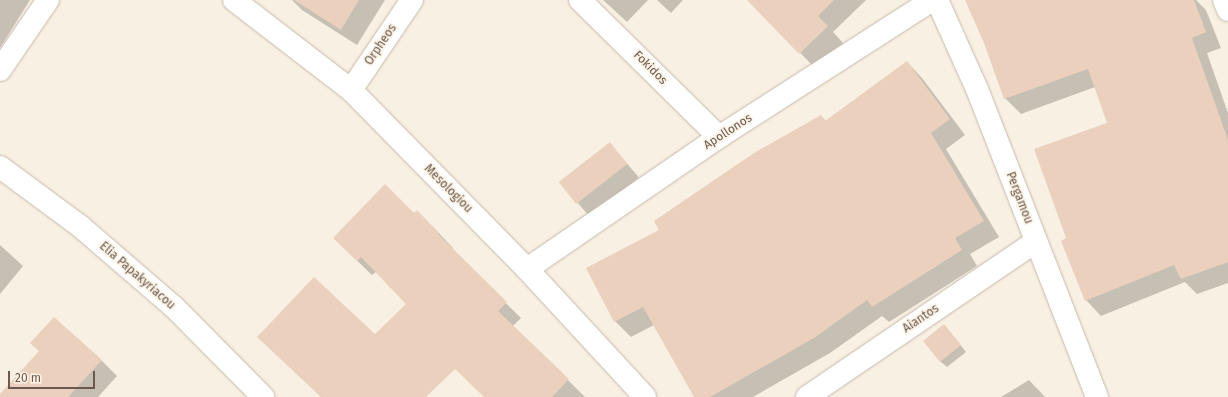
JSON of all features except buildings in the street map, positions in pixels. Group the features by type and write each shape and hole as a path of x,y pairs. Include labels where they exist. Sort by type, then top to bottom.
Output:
{"street":[{"path":"0,70 48,0"},
{"name":"Mesologiou","path":"234,0 351,90 528,269 645,397"},
{"name":"Orpheos","path":"351,90 412,0"},
{"name":"Fokidos","path":"580,0 719,137"},
{"name":"Apollonos","path":"528,269 719,137 932,0"},
{"name":"Pergamou","path":"937,0 977,89 1035,242 1098,397"},
{"path":"1224,0 1228,10"},
{"name":"Elia Papakyriacou","path":"0,167 80,226 174,307 263,397"},
{"name":"Aiantos","path":"807,397 1035,242"}]}
